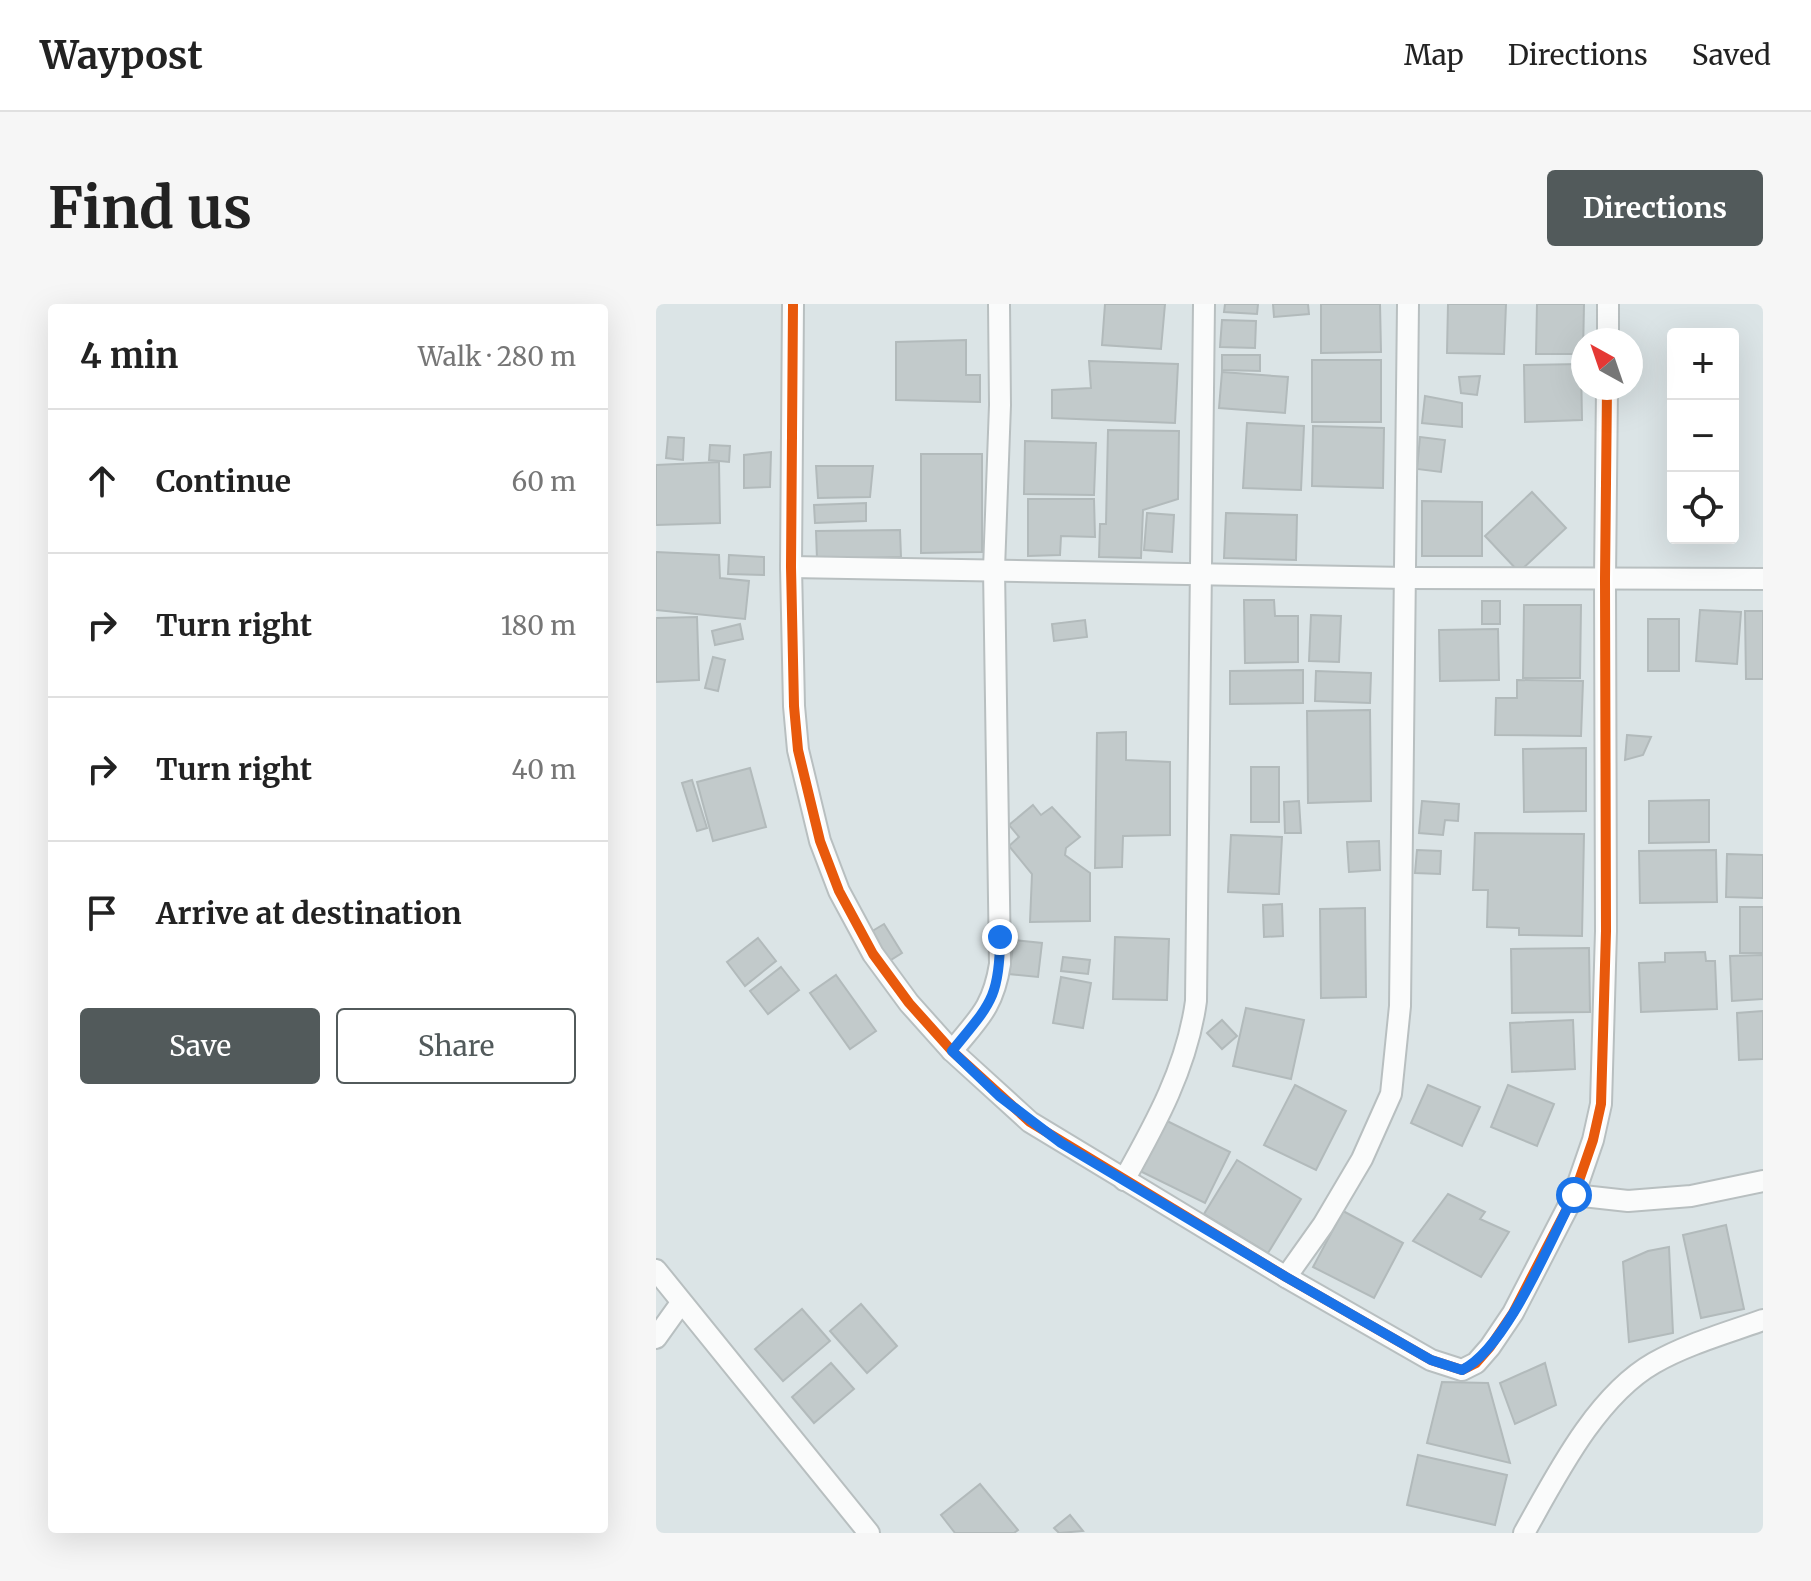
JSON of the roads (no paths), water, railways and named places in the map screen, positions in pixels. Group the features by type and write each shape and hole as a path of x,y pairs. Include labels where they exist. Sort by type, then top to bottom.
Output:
{"street":[{"path":"793,304 791,567 798,750 820,841 839,891 873,954 909,1003 952,1051 1030,1122 1286,1277 1431,1360 1462,1370 1476,1363 1513,1313 1574,1195 1593,1140 1601,1104 1606,931 1607,400"},
{"path":"952,1051 996,992 1000,964 994,569 1000,405 999,304"},
{"path":"1124,1180 1172,1090 1192,1035 1195,1012 1203,575 1204,304"},
{"path":"1286,1277 1323,1225 1362,1159 1391,1094 1400,1006 1408,304"},
{"path":"1608,304 1608,328"},
{"path":"791,567 1406,578 1763,579"},
{"path":"1574,1195 1628,1201 1691,1196 1763,1181"},
{"path":"656,1270 869,1533"},
{"path":"656,1338 681,1303"},
{"path":"1524,1533 1576,1447 1608,1401 1628,1382 1653,1363 1763,1320"}]}
